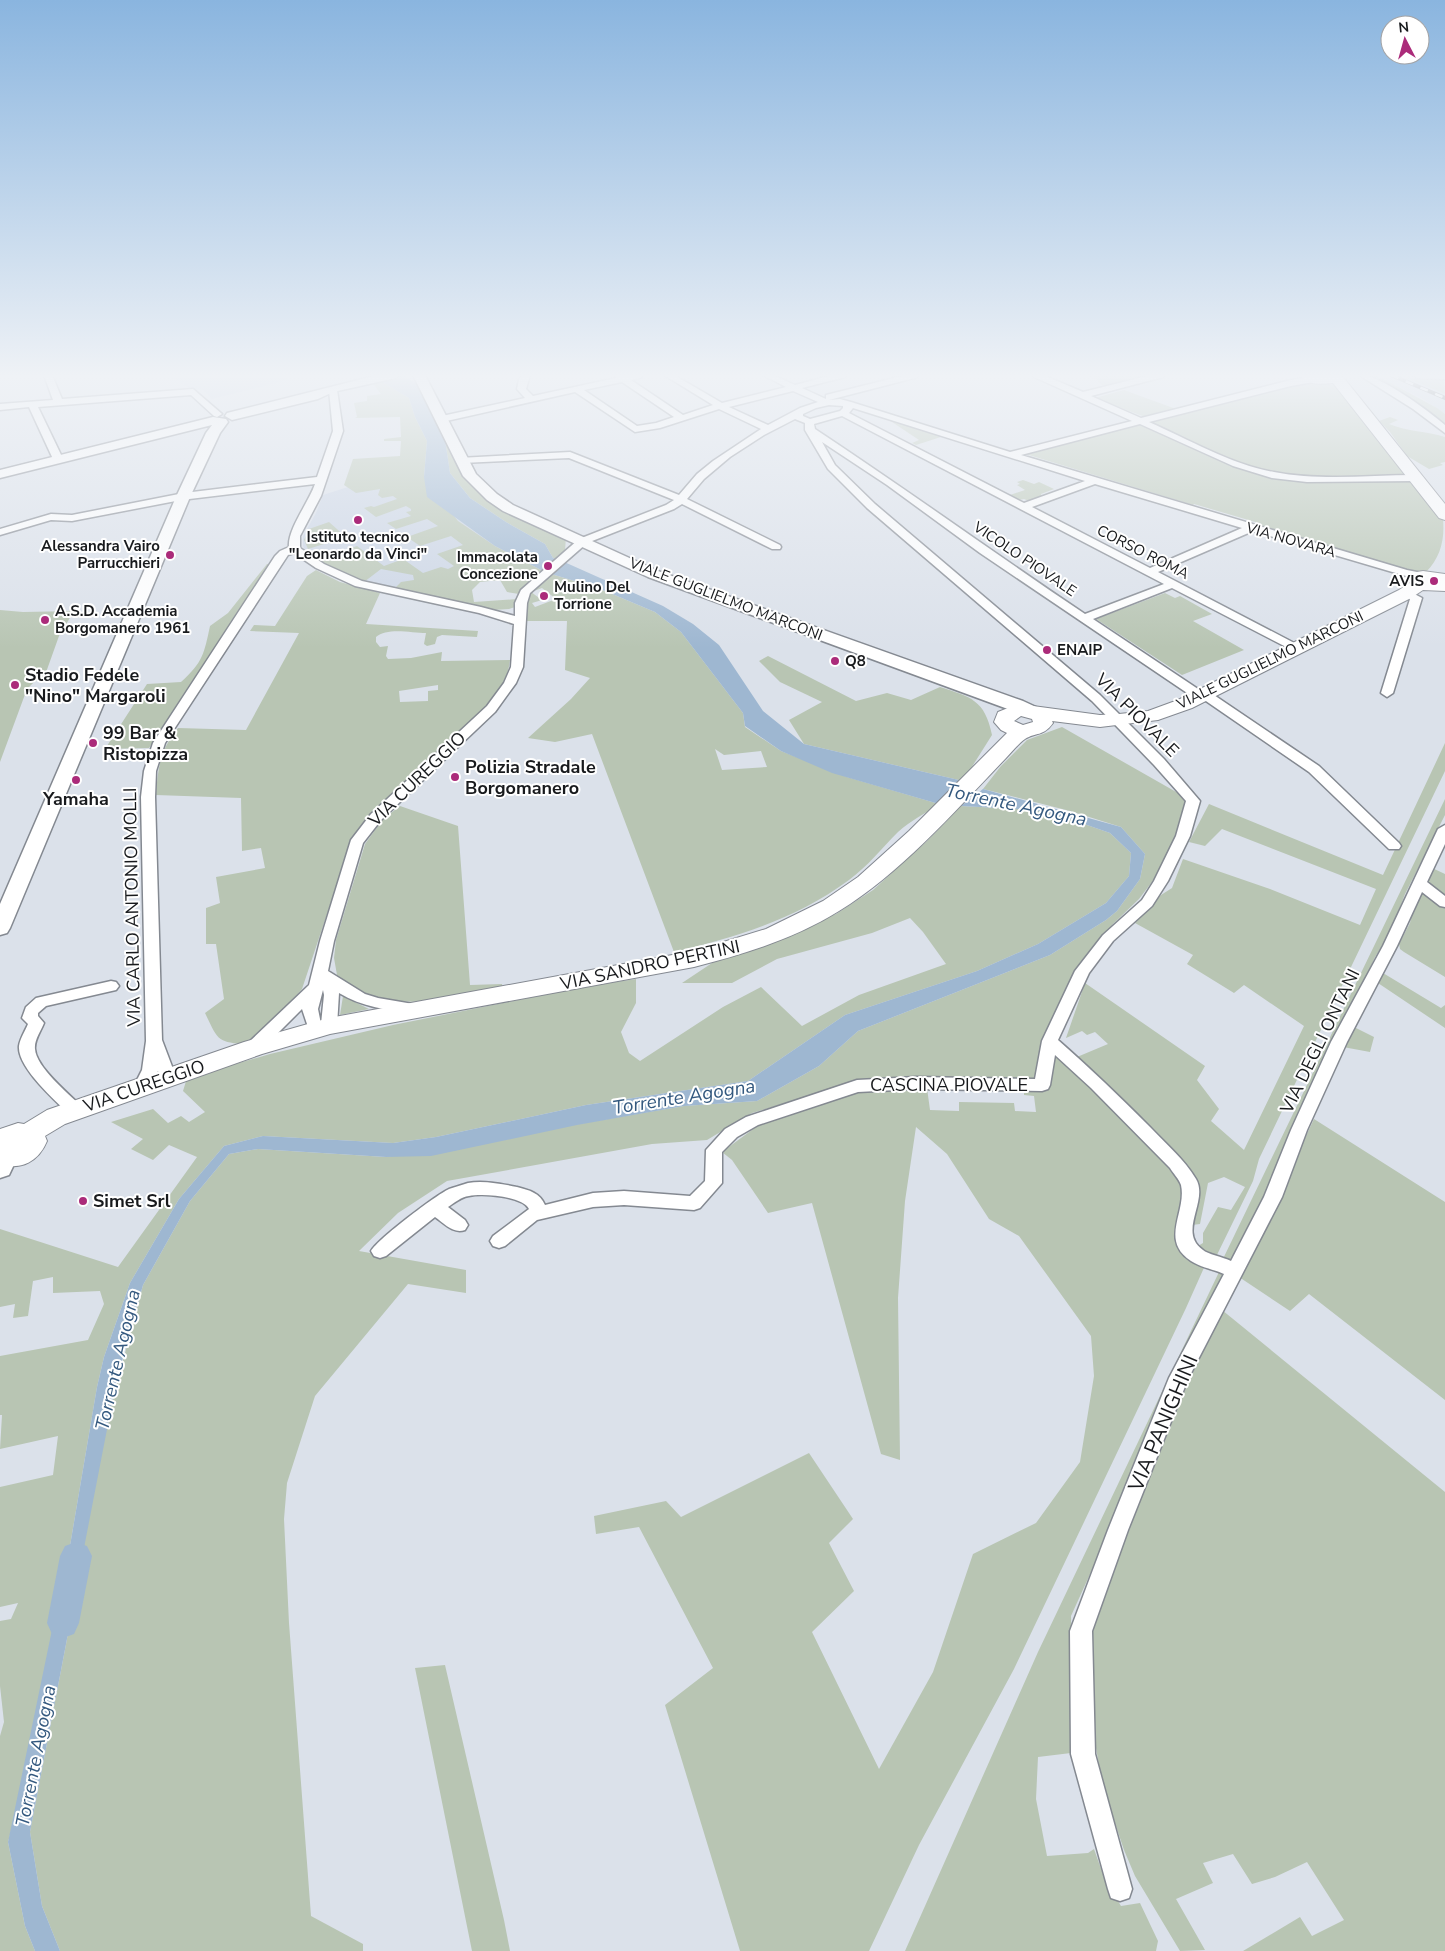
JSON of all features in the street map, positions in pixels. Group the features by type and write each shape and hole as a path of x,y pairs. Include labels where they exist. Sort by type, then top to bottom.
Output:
{"main road":[{"path":"1406,466 1445,515"},
{"name":"VIALE GUGLIELMO MARCONI","path":"1024,722 1110,720 1151,716 1184,704 1432,579"},
{"name":"VIA SANDRO PERTINI","path":"322,1028 694,959 750,943 795,924 847,896 887,864 978,776 1016,736 1024,722"},
{"name":"VIA CUREGGIO","path":"5,1148 56,1117 253,1048 322,1028"}],"street":[{"path":"0,474 31,466"},
{"path":"0,928 198,466"},
{"path":"326,466 310,511 295,536 295,549 316,563 359,584 480,610 521,616"},
{"name":"VIALE GUGLIELMO MARCONI","path":"465,466 470,476 492,497 508,508 653,574 954,684 1016,704 1024,722"},
{"path":"597,466 682,500 776,547"},
{"path":"682,500 704,473 713,466"},
{"name":"VIA PIOVALE","path":"831,466 871,506 1096,698 1110,720 1193,801 1183,836 1161,881 1147,903 1108,938 1082,971 1050,1041"},
{"name":"VICOLO PIOVALE","path":"866,466 984,551 1314,769 1394,846"},
{"name":"CORSO ROMA","path":"950,466 1023,507 1296,648"},
{"name":"VIA NOVARA","path":"1048,466 1251,528 1432,579"},
{"path":"1243,466 1272,475 1307,479 1416,478"},
{"path":"0,532 52,517 72,518 184,496 321,480"},
{"path":"1023,507 1095,481"},
{"name":"VIA CUREGGIO","path":"322,1028 310,1009 337,905 360,837 376,817 499,700 515,675 525,592 543,574 583,541 670,507 682,500"},
{"path":"1149,572 1251,528"},
{"name":"VIA CARLO ANTONIO MOLLI","path":"142,1086 150,1070 154,1041 148,797 150,771 159,743 279,558 284,553 295,549"},
{"path":"1387,693 1416,598 1432,579"},
{"path":"1085,618 1173,584"},
{"name":"VIALE GUGLIELMO MARCONI","path":"954,684 1024,722"},
{"name":"VIA DEGLI ONTANI","path":"1235,1272 1273,1196 1299,1130 1339,1042 1390,946 1445,829"},
{"path":"1420,883 1445,902"},
{"path":"322,1028 332,995 324,959"},
{"path":"328,978 349,994 365,1001 419,1009"},
{"name":"VIA CUREGGIO","path":"75,1110 31,1062 27,1051 28,1041 36,1023 30,1018 31,1011 41,1002 111,986"},
{"path":"253,1048 315,988"},
{"name":"VIA CARLO ANTONIO MOLLI","path":"154,1041 168,1077"},
{"path":"1050,1041 1097,1084 1162,1150 1189,1182 1190,1196 1183,1232 1187,1247 1197,1256 1207,1261 1212,1260 1235,1272"},
{"name":"CASCINA PIOVALE","path":"498,1241 532,1215 593,1200 624,1198 694,1203 713,1183 714,1150 731,1133 752,1121 857,1086 916,1083 1042,1085 1050,1041"},
{"path":"380,1252 404,1230 454,1194 470,1189 501,1190 526,1196 535,1202 539,1212"},
{"path":"436,1208 459,1225"},
{"name":"VIA PANIGHINI","path":"1120,1889 1083,1754 1081,1631 1121,1521 1179,1378 1235,1272"}],"shaded area":[{"path":"424,477 495,546 451,601 364,582 317,560 305,550 303,536 316,513 323,495 348,487"}],"green space":[{"path":"351,466 425,466 424,477 458,521 495,546 543,571 519,594 507,592 500,580 480,582 472,590 474,602 517,599 515,607 493,610 394,589 401,582 414,580 413,575 381,569 364,582 351,578 317,560 357,546 384,566 406,558 408,560 406,561 423,573 441,567 448,569 454,566 437,554 463,545 451,536 420,546 407,537 438,526 427,519 396,529 387,523 411,516 406,512 411,511 411,509 406,506 376,517 364,508 374,507 397,499 393,496 382,498 378,495 380,489 356,493 344,485"},
{"path":"449,466 465,466 478,485 566,537 565,551 557,560 553,558 545,544 506,522 470,498 450,473"},
{"path":"1065,466 1400,466 1443,519 1443,534 1435,561 1426,572 1419,573 1260,525 1262,524"},
{"path":"1424,466 1439,466 1429,469"},
{"path":"1023,480 1034,484 1039,482 1054,489 1041,494 1042,497 1029,501 1019,500 1010,495 1025,490 1017,485 1020,484 1017,482"},
{"path":"329,522 346,537 308,549 304,540 309,529"},
{"path":"267,564 272,564 149,748 105,749 147,684 181,682 194,669 202,657 210,626 228,613"},
{"path":"316,570 340,582 380,593 366,624 478,631 477,637 442,635 437,637 435,644 427,646 424,644 426,633 386,632 376,637 376,642 380,647 388,646 386,656 388,659 411,658 442,652 441,661 510,660 509,667 502,686 485,708 370,816 353,836 302,989 278,1018 248,1044 230,1043 224,1041 216,1034 205,1013 224,999 216,944 206,944 206,908 220,903 216,877 265,868 261,848 242,851 241,798 156,795 159,767 167,744 178,728 246,730 299,633 250,631 254,625 275,626 307,576","holes":["438,685 438,690 428,691 428,701 400,702 399,691"]},
{"path":"548,573 598,588 655,612 681,632 743,713 745,727 781,751 847,777 939,804 898,832 856,875 808,906 743,933 674,952 592,734 555,742 528,738 571,699 590,678 565,670 567,621 526,621 526,594","holes":["542,588 556,599 535,607 532,603 542,600 531,592","715,749 724,755 761,751 767,767 722,770"]},
{"path":"1165,593 1175,598 1180,596 1212,614 1193,621 1244,650 1182,675 1096,619"},
{"name":"Stadio Fedele \"Nino\" Margaroli","path":"0,610 23,612 74,611 59,636 44,678 34,682 27,689 0,762"},
{"path":"768,656 856,701 887,693 911,700 940,687 960,694 968,697 981,707 989,723 992,735 963,781 804,744 789,720 822,702 780,682 759,661"},
{"path":"1062,727 1192,801 1167,857 1155,878 1139,899 1113,924 1075,977 1040,1081 878,1078 855,1082 752,1113 707,1140 652,1144 447,1181 398,1213 359,1251 466,1270 466,1293 408,1284 315,1396 287,1483 284,1519 289,1623 311,1916 363,1944 363,1951 60,1951 42,1906 30,1832 76,1592 8,1842 25,1926 35,1951 0,1951 0,1736 4,1722 0,1686 0,1621 11,1619 18,1603 0,1607 0,1487 53,1475 58,1436 0,1449 2,1415 0,1415 0,1356 88,1340 104,1304 100,1291 53,1293 53,1277 33,1281 28,1316 13,1318 15,1304 0,1307 0,1229 118,1267 197,1157 169,1145 153,1160 131,1149 143,1139 111,1122 153,1109 168,1123 181,1116 189,1122 205,1112 183,1091 187,1078 270,1054 393,1025 588,986 636,979 636,1003 621,1032 629,1053 640,1061 723,1007 761,987 802,1026 859,995 946,964 923,932 910,918 872,933 777,959 732,983 682,983 718,959 836,914 873,890 927,841 961,806 1034,810 1064,817 1110,833 1131,853 1129,876 1106,903 1038,944 977,971 845,1015 748,1081 586,1105 436,1137 393,1143 263,1136 224,1146 179,1199 130,1283 104,1357 97,1387 63,1587 143,1285 190,1201 229,1154 258,1149 386,1157 684,1106 757,1101 819,1066 858,1031 1050,955 1117,911 1140,879 1145,854 1121,827 1070,811 983,789 1001,766 1027,740"},
{"path":"1445,743 1445,771 1259,1159 1253,1181 1214,1261 1198,1246 1203,1243 1203,1233 1218,1207 1231,1210 1245,1187 1224,1177 1208,1183 1200,1224 1192,1225 1183,1232 1207,1261 1014,1669 919,1845 869,1951 740,1951 665,1705 713,1668 639,1527 596,1534 594,1516 666,1501 681,1517 809,1453 853,1519 829,1543 854,1591 812,1632 879,1769 933,1672 973,1554 1036,1523 1080,1462 1094,1376 1091,1336 1019,1236 989,1219 947,1154 916,1127 905,1201 898,1298 900,1460 881,1454 812,1203 768,1213 732,1160 722,1152 760,1124 856,1091 896,1087 910,1089 927,1088 930,1110 959,1111 959,1102 1014,1103 1015,1111 1036,1112 1034,1096 1024,1095 1024,1090 1043,1090 1050,1041 1077,1057 1108,1044 1095,1032 1087,1035 1082,1031 1066,1038 1085,983 1205,1066 1197,1080 1219,1109 1211,1121 1244,1150 1304,1026 1244,985 1234,993 1187,964 1193,955 1135,923 1161,895 1172,888 1183,859 1270,889 1360,925 1376,889 1222,829 1205,846 1189,842 1209,804 1383,875"},
{"path":"1445,799 1445,815 1405,894 1390,934 1375,957 1278,1173 1229,1267 1221,1263"},
{"path":"400,806 458,826 470,985 502,984 503,989 453,998 419,1002 403,1001 386,999 366,993 337,975 334,958 336,940 365,844 383,819"},
{"path":"1430,867 1445,874 1445,977 1404,952 1400,949 1399,944 1410,923 1415,900 1430,877"},
{"path":"1383,973 1441,1008 1445,1005 1445,1028 1375,981"},
{"path":"343,996 369,1009 340,1015"},
{"path":"1352,1026 1374,1037 1370,1052 1343,1047"},
{"path":"1314,1119 1445,1202 1445,1400 1309,1294 1290,1311 1239,1277"},
{"path":"1219,1272 1226,1275 1071,1616 1073,1727 1071,1753 1038,1757 1036,1799 1047,1856 1088,1853 1094,1849 1105,1880 1121,1906 1140,1903 1158,1941 1156,1951 905,1951 1038,1652"},
{"path":"1222,1310 1445,1492 1445,1951 1243,1951 1300,1917 1312,1936 1344,1920 1307,1862 1275,1877 1252,1884 1233,1854 1203,1863 1213,1883 1176,1899 1205,1950 1180,1951 1135,1876 1124,1850 1103,1787 1091,1720 1088,1633 1159,1442"},
{"path":"445,1665 510,1951 472,1951 415,1668"}],"water":[{"path":"425,466 449,466 450,473 470,498 506,522 545,544 553,558 557,559 543,571 495,546 427,497 424,477"},
{"path":"562,561 663,606 693,624 719,645 763,711 804,744 963,781 939,804 832,773 781,751 745,726 743,713 681,632 655,612 598,588 548,573"},
{"path":"983,789 1121,827 1145,854 1140,879 1117,911 1050,955 858,1031 819,1066 757,1101 684,1106 577,1125 431,1156 386,1157 258,1149 229,1154 190,1201 143,1285 116,1383 77,1584 63,1587 97,1387 104,1357 130,1283 179,1199 224,1146 263,1136 393,1143 436,1137 586,1105 748,1081 845,1015 977,971 1038,944 1106,903 1129,876 1131,853 1110,833 1064,817 1034,810 961,806"},
{"path":"76,1592 30,1832 42,1906 60,1951 35,1951 25,1926 8,1842 59,1596"}],"waterway":[{"name":"Torrente Agogna","path":"63,1623 76,1556"}],"place":[{"name":"Istituto tecnico \"Leonardo da Vinci\"","path":"358,520"},
{"name":"Alessandra Vairo Parrucchieri","path":"170,555"},
{"name":"Immacolata Concezione","path":"548,566"},
{"name":"AVIS","path":"1434,581"},
{"name":"Mulino Del Torrione","path":"544,596"},
{"name":"A.S.D. Accademia Borgomanero 1961","path":"45,620"},
{"name":"ENAIP","path":"1047,650"},
{"name":"Q8","path":"835,661"},
{"name":"Stadio Fedele \"Nino\" Margaroli","path":"15,685"},
{"name":"99 Bar & Ristopizza","path":"93,743"},
{"name":"Polizia Stradale Borgomanero","path":"455,777"},
{"name":"Yamaha","path":"76,780"},
{"name":"Simet Srl","path":"83,1201"}]}
